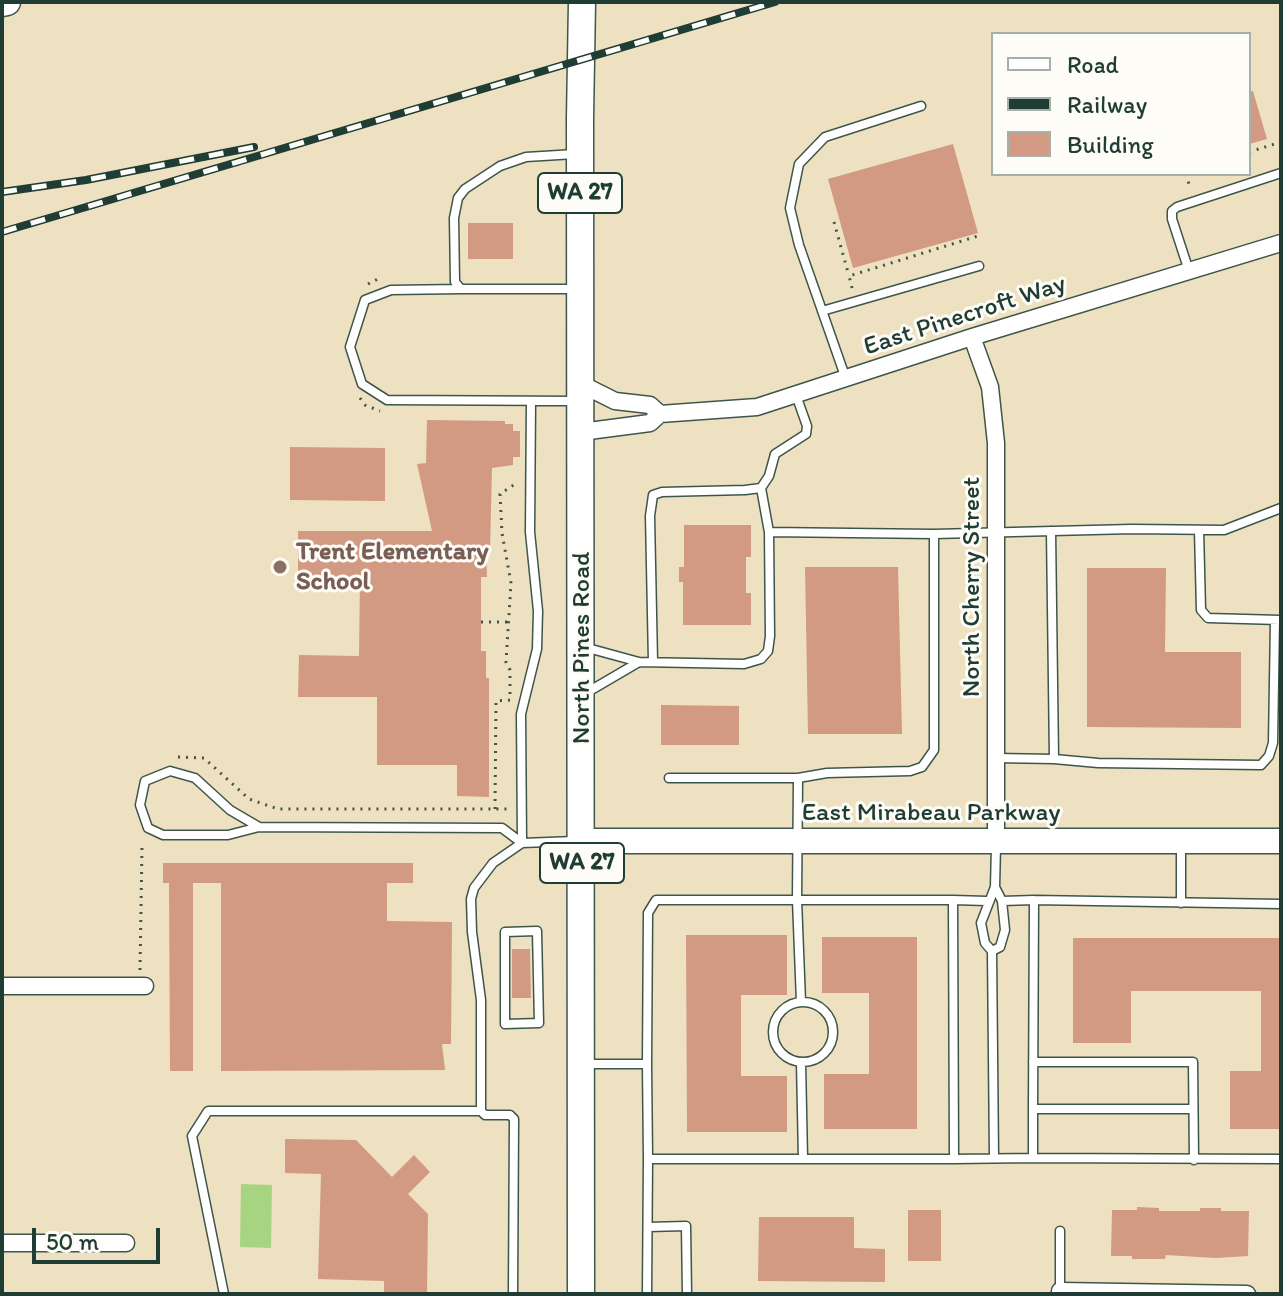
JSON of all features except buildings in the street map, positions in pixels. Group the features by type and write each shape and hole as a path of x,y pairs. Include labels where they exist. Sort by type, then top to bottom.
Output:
{"main road":[{"name":"North Pines Road","path":"581,1294 582,2"}],"street":[{"name":"East Pinecroft Way","path":"581,432 650,423 660,414 757,407 972,337 1281,243"},
{"name":"North Cherry Street","path":"972,337 990,387 996,443 996,841"},
{"name":"East Pinecroft Way","path":"581,393 650,405 660,414"},
{"name":"East Mirabeau Parkway","path":"582,841 1281,841"},
{"path":"2,986 143,986"},
{"path":"2,1243 126,1243"},
{"path":"1060,1293 1247,1294"}],"lane":[{"path":"846,379 799,245 790,208 799,164 825,137 921,106"},
{"path":"461,289 455,282 454,218 458,198 465,189 515,160 580,153"},
{"path":"1189,271 1172,211 1281,173"},
{"path":"822,311 979,266"},
{"path":"580,289 391,290 365,300 350,347 362,384 387,400 531,401 581,393"},
{"path":"582,647 639,662 744,664 761,659 768,651 769,532 761,488 769,476 775,454 806,434 807,426 796,395"},
{"path":"522,843 521,714 537,649 538,611 530,532 531,401"},
{"path":"653,662 650,516 653,495 662,492 761,488"},
{"path":"769,532 934,534 1224,530 1281,508"},
{"path":"996,758 1261,765 1269,756 1273,743 1278,620 1208,618 1201,610 1199,530"},
{"path":"1051,531 1054,759"},
{"path":"669,778 798,778 827,773 910,771 922,767 934,750 934,534"},
{"path":"582,695 639,662"},
{"path":"259,827 230,810 195,778 170,771 145,781 140,805 148,828 163,835 228,835 259,827 502,828 522,843"},
{"path":"798,778 796,841 801,1002"},
{"path":"481,1111 481,1000 471,923 474,888 493,863 522,843 582,841"},
{"path":"992,951 1004,941 1005,920 1002,901 995,887 996,841"},
{"path":"1180,841 1181,903"},
{"path":"994,1158 992,951 985,943 981,923 995,887"},
{"path":"647,1294 648,913 651,904 660,899 987,901"},
{"path":"953,900 954,1159"},
{"path":"1033,1158 1034,900"},
{"path":"1002,901 1281,904"},
{"path":"537,931 539,1023 505,1024 505,932 537,931"},
{"path":"801,1002 820,1007 827,1014 833,1032 827,1051 820,1057 801,1062 782,1054 773,1037 773,1027 783,1009 801,1002"},
{"path":"801,1062 803,1159"},
{"path":"1033,1062 1193,1062 1194,1160"},
{"path":"583,1064 647,1064"},
{"path":"1033,1109 1193,1109"},
{"path":"224,1294 192,1136 208,1111 481,1111 485,1115 510,1115 514,1119 513,1294"},
{"path":"648,1159 1281,1159"},
{"path":"648,1227 686,1226 687,1294"},
{"path":"1060,1231 1060,1293"}],"path":[{"path":"1251,151 1281,142"},
{"path":"1187,176 1189,184"},
{"path":"834,222 852,288"},
{"path":"849,276 978,236"},
{"path":"360,290 382,277"},
{"path":"353,391 365,405 385,412"},
{"path":"495,809 496,701 510,700 510,670 506,662 511,583 502,533 500,494 518,484 523,470"},
{"path":"481,622 509,622"},
{"path":"178,757 204,758 249,799 278,809 522,809"},
{"path":"142,846 143,986"}],"green space":[{"path":"241,1184 272,1185 271,1248 240,1247"}],"railway":[{"path":"2,232 775,2"},
{"path":"2,192 86,180 254,147"}],"place":[{"name":"Trent Elementary School","path":"280,567"}]}
